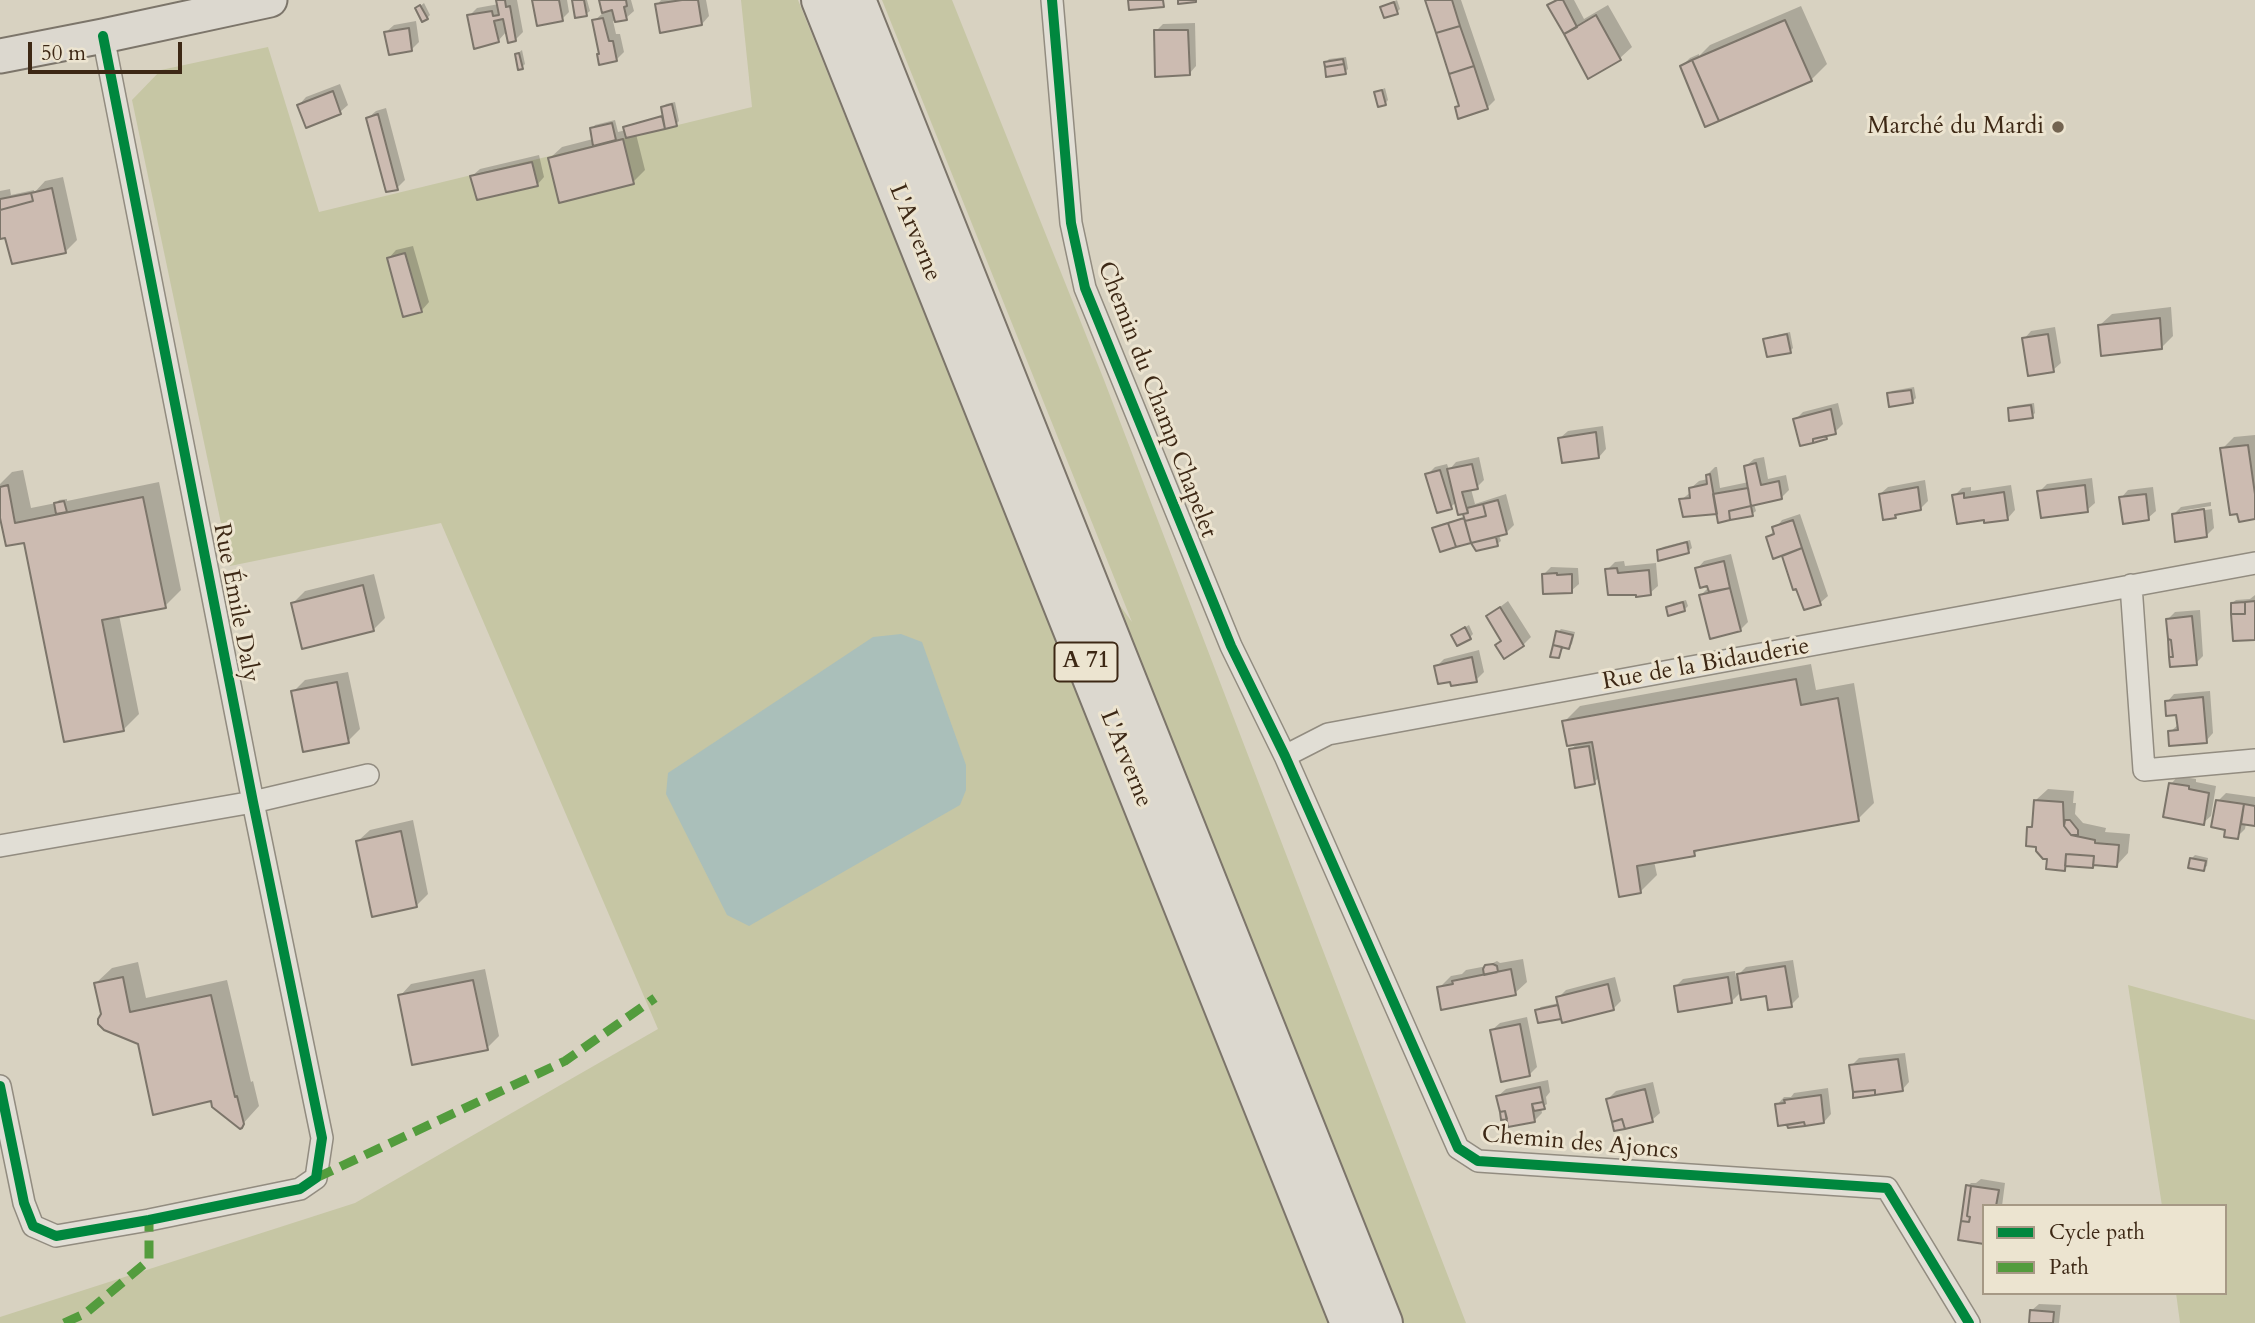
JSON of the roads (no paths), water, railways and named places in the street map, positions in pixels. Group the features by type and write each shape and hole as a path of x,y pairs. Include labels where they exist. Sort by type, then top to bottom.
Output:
{"highway":[{"name":"L'Arverne","path":"821,0 1350,1323"},
{"name":"L'Arverne","path":"856,0 1383,1323"}],"main road":[{"path":"0,56 262,1"}],"street":[{"name":"Chemin du Champ Chapelet","path":"1052,0 1071,223 1085,288 1231,646 1285,756"},
{"name":"Rue Émile Daly","path":"0,1086 24,1203 33,1226 55,1236 300,1189 316,1178 322,1138 253,802 103,36"},
{"name":"Rue de la Bidauderie","path":"1285,756 1328,734 2255,563"},
{"path":"2131,585 2144,770 2255,760"},
{"name":"Chemin des Ajoncs","path":"1285,756 1458,1149 1478,1161 1887,1188 1969,1323"},
{"path":"0,846 253,802 368,775"}],"water":[{"path":"901,634 922,642 966,765 966,790 960,805 749,926 727,915 666,794 668,773 873,637"}],"place":[{"name":"Marché du Mardi","path":"2058,127"}]}
